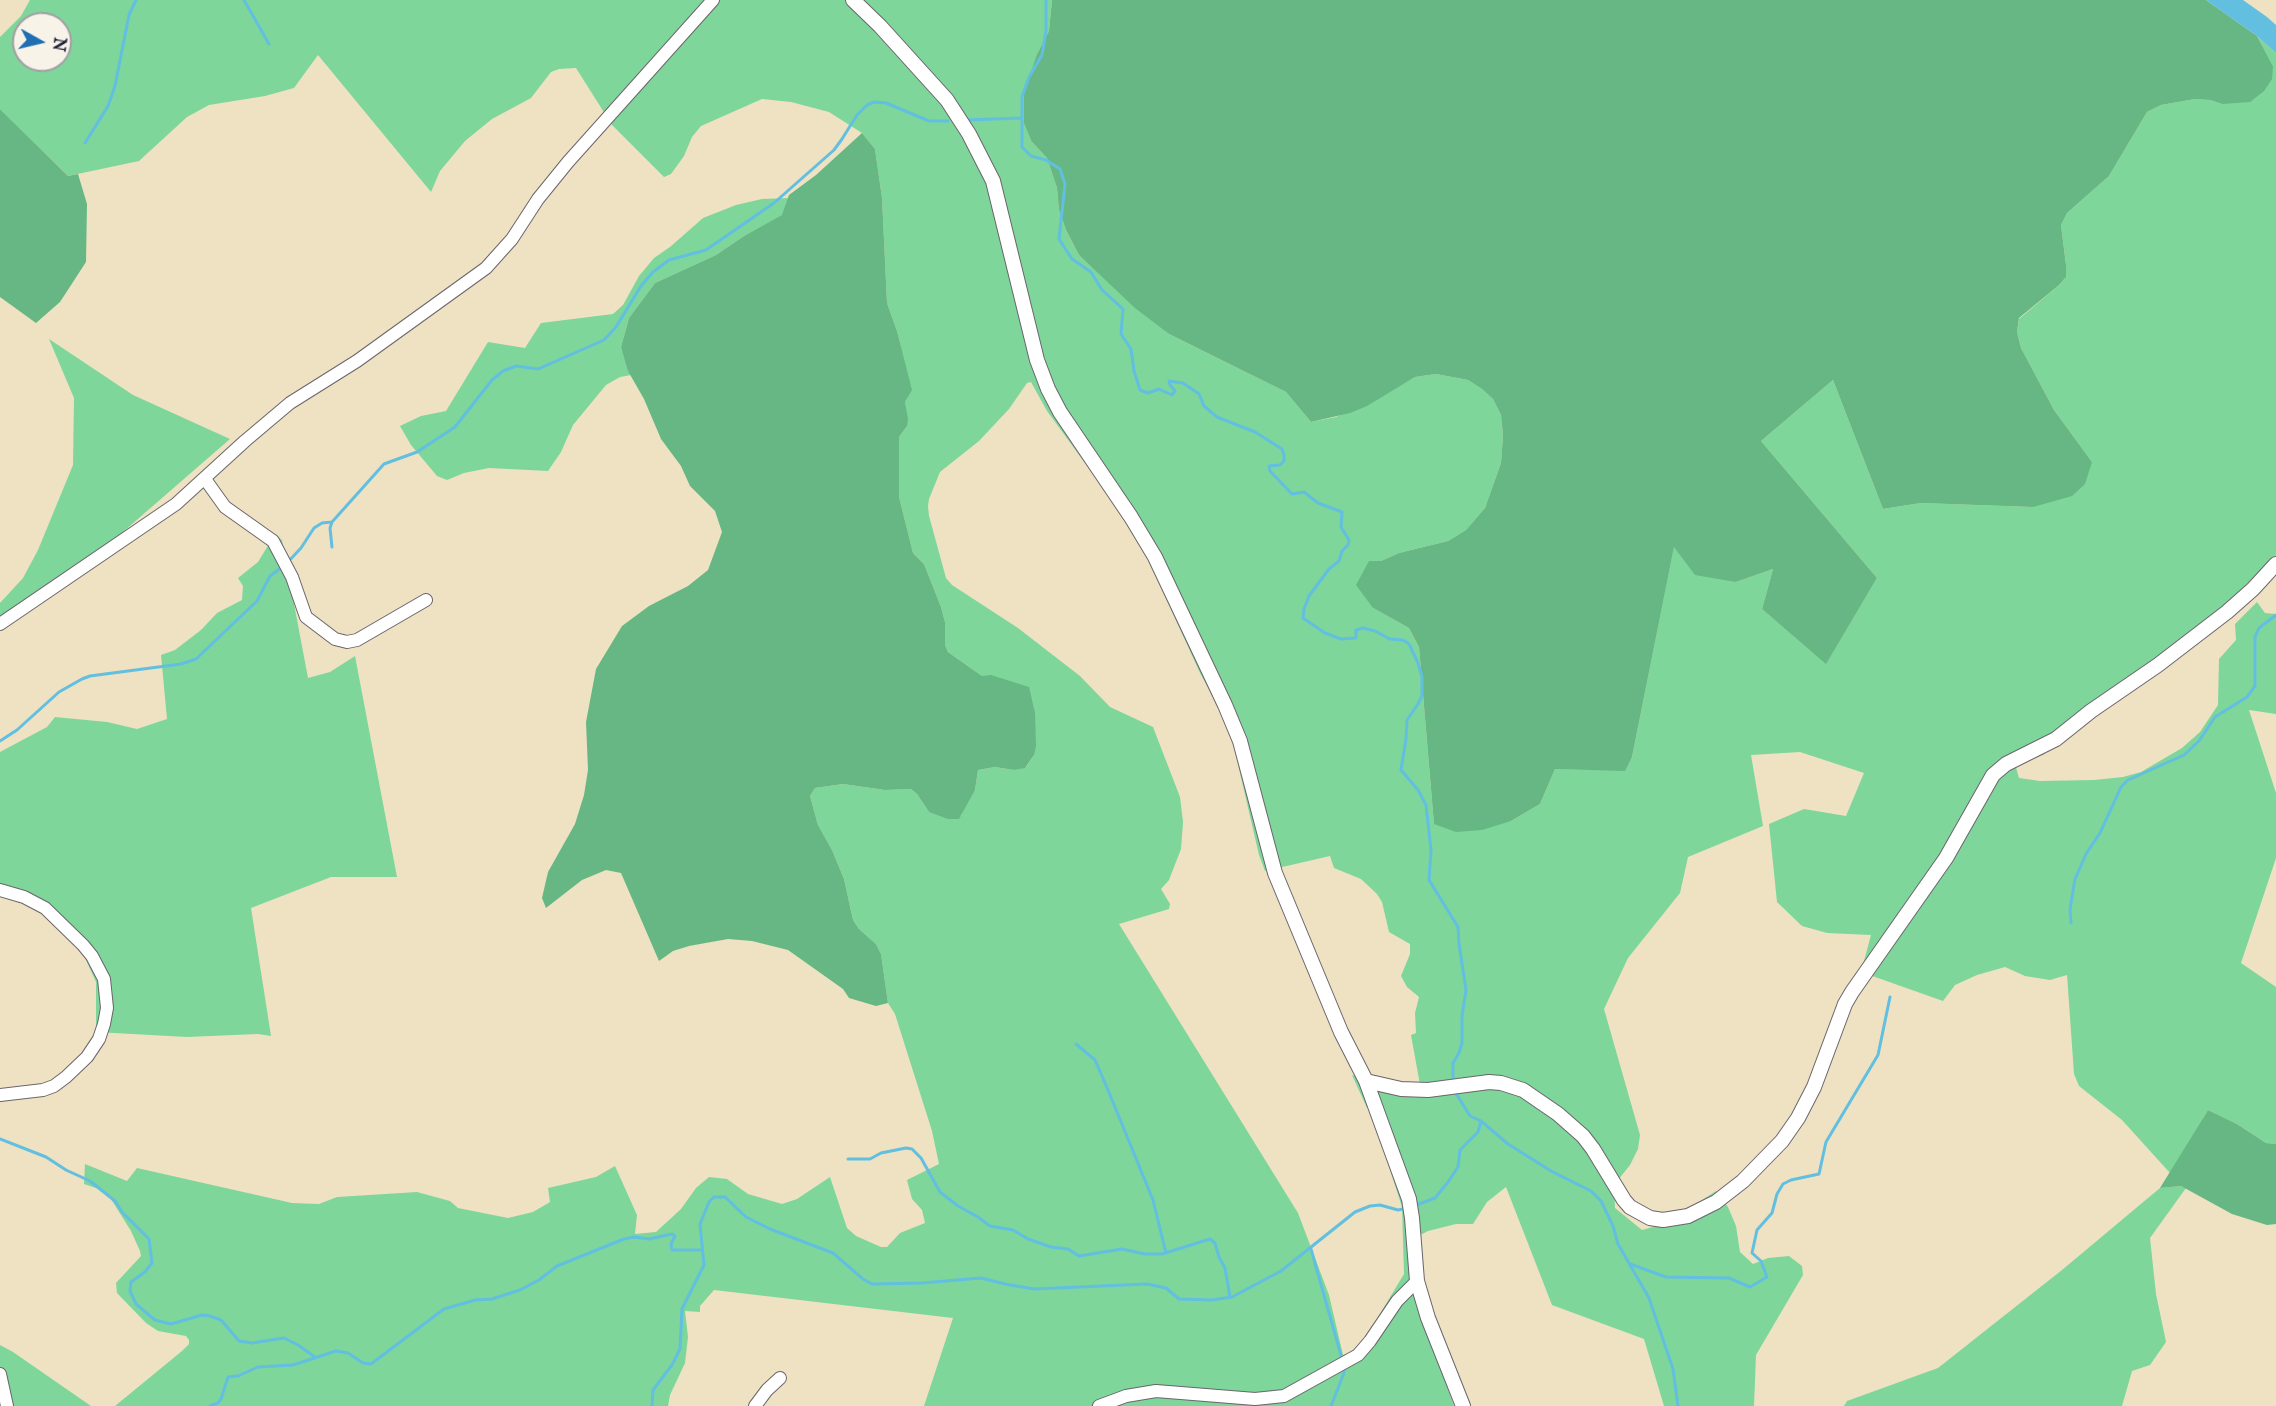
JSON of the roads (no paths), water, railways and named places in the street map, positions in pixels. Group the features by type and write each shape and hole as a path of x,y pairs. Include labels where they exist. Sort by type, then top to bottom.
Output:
{"street":[{"path":"0,624 176,504 290,403 397,334 486,268 498,256 568,162 713,0"},
{"path":"853,0 880,26 947,100 969,134 993,181 1037,360 1048,388 1060,412 1131,517 1155,557 1234,723 1275,873 1341,1032 1366,1081 1409,1200 1417,1281 1428,1318 1462,1406"},
{"path":"205,479 219,500 233,514 273,541 292,577 306,617 335,639 347,642 357,640 426,600"},
{"path":"1366,1081 1415,1090 1489,1082 1513,1086 1539,1099 1583,1136 1623,1200 1637,1212 1656,1220 1676,1219 1688,1216 1716,1202 1765,1160 1798,1118 1814,1087 1848,998 1946,858 1993,775 2006,764 2056,739 2091,711 2158,665 2235,605 2276,564"},
{"path":"0,890 24,897 45,908 83,945 92,956 104,979 106,1008 99,1039 87,1057 66,1077 54,1086 43,1090 0,1095"},
{"path":"1099,1406 1126,1396 1156,1391 1255,1399 1284,1396 1358,1354 1371,1341 1397,1301 1417,1281"},
{"path":"0,1374 7,1406"},
{"path":"756,1406 767,1390 780,1378"}],"water":[{"path":"2206,0 2243,0 2267,17 2276,25 2276,53 2257,36"}],"waterway":[{"path":"85,143 108,106 115,86 129,15 136,0"},
{"path":"244,0 269,44"},
{"path":"1046,0 1046,31 1042,55 1029,77 1022,97 1022,147 1031,156 1046,160 1060,169 1065,184 1059,239 1072,259 1091,272 1102,290 1123,309 1121,334 1131,349 1140,390 1148,393 1159,389 1172,395 1175,391 1169,381 1183,383 1199,394 1204,406 1217,417 1255,432 1282,449 1284,461 1280,465 1269,466 1270,471 1292,494 1304,492 1318,503 1342,512 1341,527 1349,540 1339,561 1329,569 1309,596 1303,618 1325,633 1341,639 1356,638 1356,630 1363,628 1390,639 1403,640 1409,644 1418,663 1422,677 1422,696 1407,720 1401,770 1418,790 1426,805 1431,850 1429,880 1458,927 1466,990 1462,1016 1462,1043 1453,1063 1453,1084"},
{"path":"332,547 330,528 332,522 384,464 417,452 455,427 492,380 503,371 516,366 538,369 604,340 616,327 641,286 653,272 669,260 706,250 774,203 834,150 857,115 867,105 874,102 886,103 929,121 948,121"},
{"path":"966,120 1021,118"},
{"path":"287,563 301,548 314,528 322,523 332,522"},
{"path":"0,741 17,730 59,692 82,679 181,664 196,659 257,601 270,576 282,567"},
{"path":"2071,923 2070,909 2075,879 2121,787 2128,780 2184,755 2199,741 2215,717 2247,697 2255,686 2255,637 2259,628 2276,615"},
{"path":"1630,1264 1666,1277 1729,1278 1750,1287 1767,1277 1761,1261 1752,1253 1757,1230 1772,1213 1777,1194 1783,1184 1819,1174 1826,1142 1878,1055 1890,997"},
{"path":"1076,1044 1095,1060 1108,1090 1153,1200 1166,1253"},
{"path":"1454,1090 1470,1116 1481,1121 1508,1144 1551,1171 1591,1191 1601,1201 1613,1226 1618,1244 1649,1298 1673,1369 1678,1406"},
{"path":"1414,1206 1435,1198 1448,1182 1458,1167 1460,1150 1478,1132 1481,1121"},
{"path":"0,1139 46,1157 66,1170 90,1181 115,1201 122,1212 149,1239 152,1263 145,1272 131,1282 130,1291 136,1304 155,1320 171,1324 202,1315 210,1316 221,1320 239,1341 252,1343 284,1338 315,1357"},
{"path":"848,1159 870,1159 881,1153 912,1149 921,1158 940,1192 958,1206 990,1226 1013,1230 1028,1239 1051,1247 1068,1249 1079,1256 1122,1249 1145,1254 1162,1254 1210,1239 1215,1243 1225,1268 1230,1297"},
{"path":"652,1406 653,1390 672,1365 680,1349 682,1309 704,1265 700,1224 709,1202 714,1197 725,1197 746,1217 770,1229 833,1253 872,1284 981,1278 1034,1289 1147,1284 1166,1288 1179,1299 1212,1300 1232,1297 1281,1271 1355,1212 1380,1205 1398,1210 1408,1208"},
{"path":"210,1406 221,1399 228,1377 238,1376 258,1367 293,1365 336,1351 348,1353 363,1363 371,1364 444,1309 475,1300 492,1299 520,1290 539,1280 557,1266 624,1239 634,1237 649,1239 672,1234 675,1236 671,1244 672,1250 701,1250"},
{"path":"1311,1249 1342,1359"},
{"path":"1331,1406 1344,1373 1344,1366"}]}
